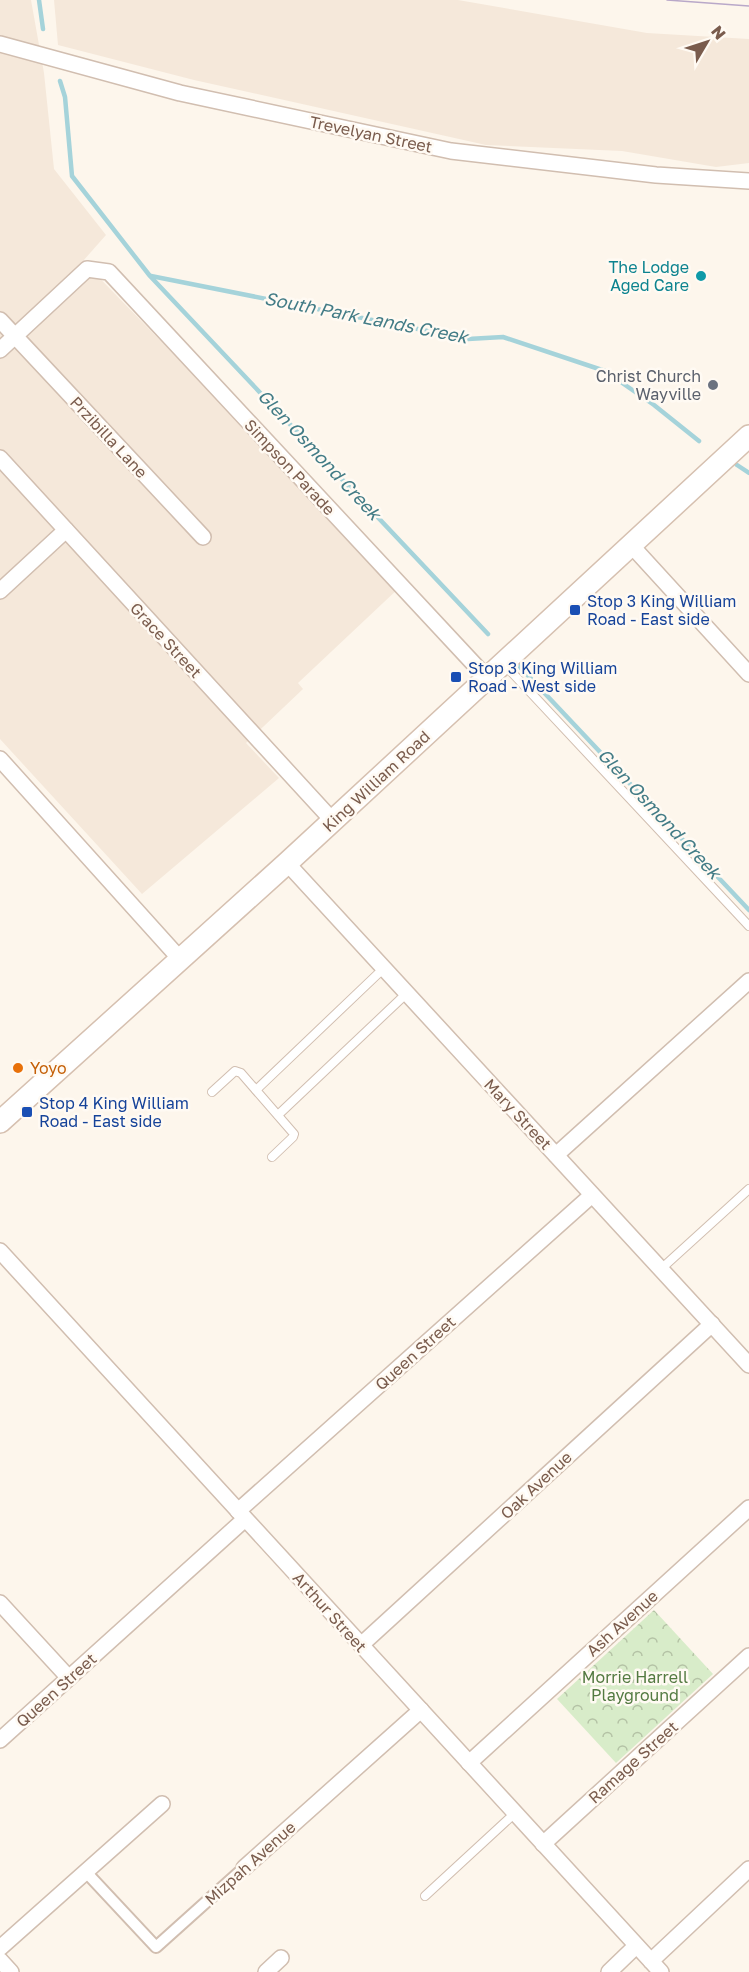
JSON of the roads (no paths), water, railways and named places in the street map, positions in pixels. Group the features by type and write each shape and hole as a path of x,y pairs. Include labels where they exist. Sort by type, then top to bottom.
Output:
{"main road":[{"name":"King William Road","path":"1,1120 181,960 749,436"}],"street":[{"name":"Trevelyan Street","path":"0,44 180,93 451,150 656,175 749,181"},
{"name":"Simpson Parade","path":"15,337 87,269 109,272 487,678"},
{"name":"Przibilla Lane","path":"0,320 203,537"},
{"path":"0,350 15,337"},
{"name":"Grace Street","path":"0,458 333,821"},
{"path":"0,591 66,530"},
{"path":"631,545 749,674"},
{"path":"0,759 181,960"},
{"name":"Mary Street","path":"287,863 749,1365"},
{"path":"556,1155 749,981"},
{"name":"Queen Street","path":"0,1740 241,1515 592,1195"},
{"name":"Arthur Street","path":"0,1251 656,1967"},
{"name":"Oak Avenue","path":"361,1646 712,1324"},
{"name":"Ash Avenue","path":"469,1764 749,1508"},
{"path":"0,1604 69,1678"},
{"name":"Ramage Street","path":"543,1844 749,1656"},
{"name":"Mizpah Avenue","path":"86,1871 156,1947 421,1710"},
{"path":"0,1948 162,1804"},
{"path":"656,1967 749,1869"},
{"path":"609,1972 636,1946"},
{"path":"266,1972 281,1958"},
{"path":"0,1960 11,1972"}],"lane":[{"path":"503,663 749,926"},
{"path":"256,1090 384,968"},
{"path":"278,1115 407,993"},
{"path":"212,1092 237,1071 256,1090 294,1134 272,1157"},
{"path":"661,1269 749,1190"},
{"path":"425,1896 515,1813"}],"waterway":[{"path":"39,0 43,29"},
{"name":"Glen Osmond Creek","path":"60,81 65,97 72,176 150,276 488,634"},
{"name":"South Park Lands Creek","path":"151,276 468,339 503,337 605,371 654,405 699,441"},
{"name":"South Park Lands Creek","path":"737,465 749,473"},
{"name":"Glen Osmond Creek","path":"519,666 749,910"}],"tram line":[{"path":"667,0 749,6"}],"place":[{"name":"The Lodge Aged Care","path":"701,276"},
{"name":"Christ Church Wayville","path":"713,385"},
{"name":"Stop 3 King William Road - East side","path":"575,610"},
{"name":"Stop 3 King William Road - West side","path":"456,677"},
{"name":"Yoyo","path":"18,1068"},
{"name":"Stop 4 King William Road - East side","path":"27,1112"}],"park label":[{"name":"Morrie Harrell Playground","path":"635,1686"}]}
